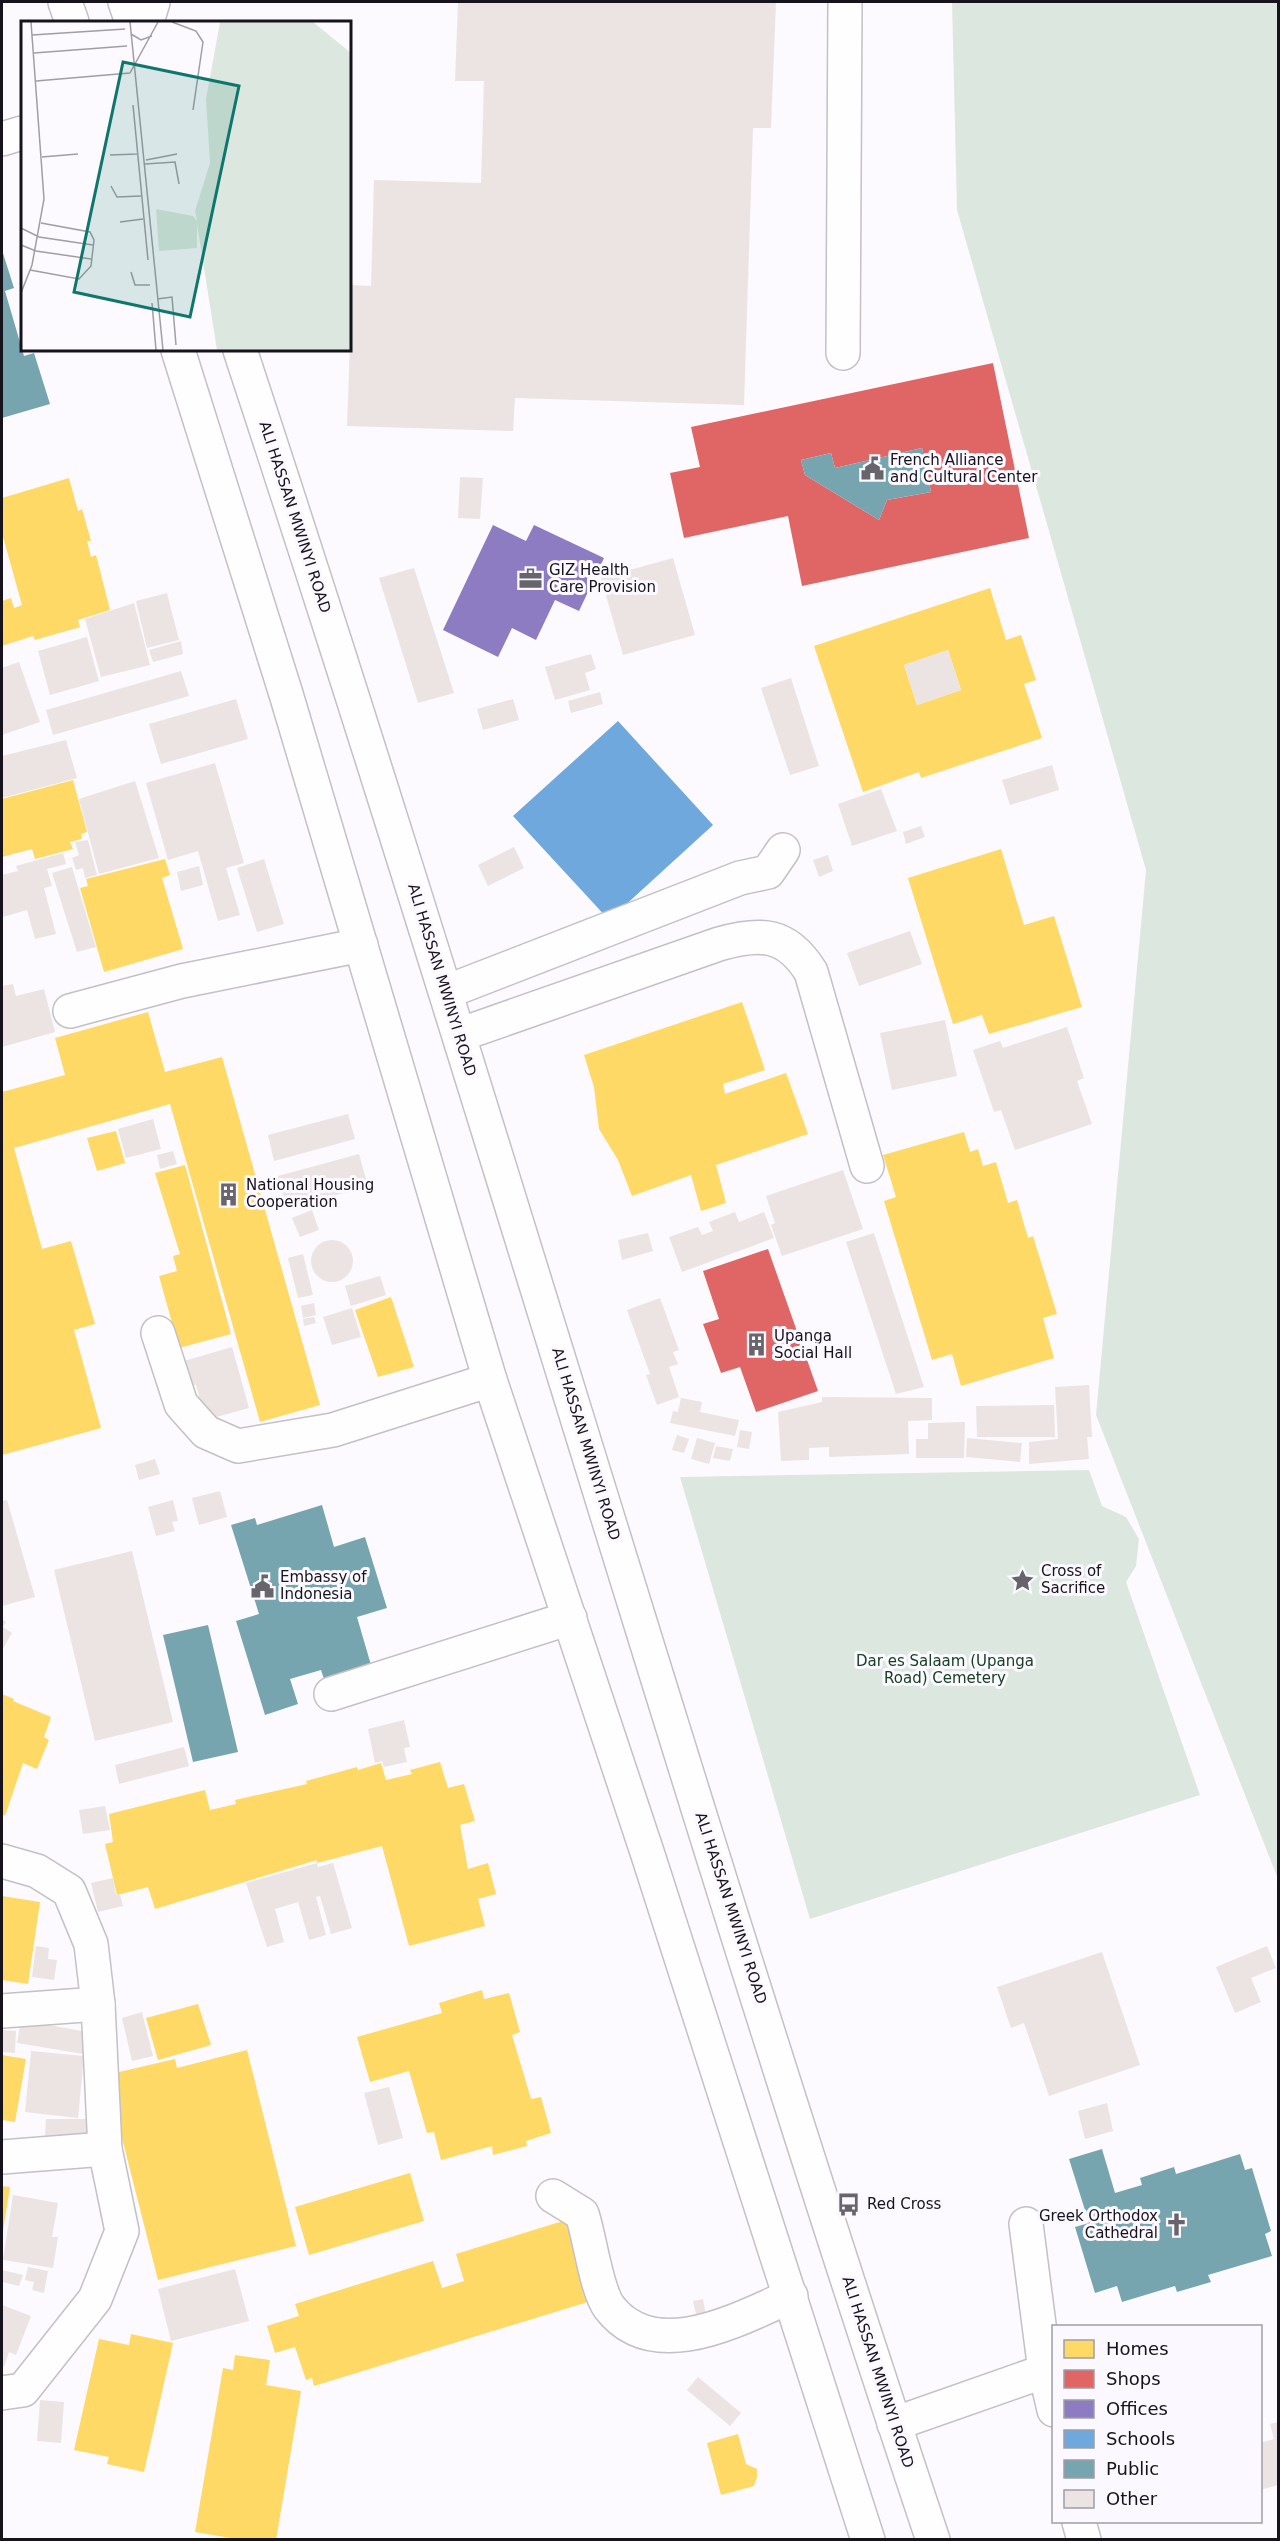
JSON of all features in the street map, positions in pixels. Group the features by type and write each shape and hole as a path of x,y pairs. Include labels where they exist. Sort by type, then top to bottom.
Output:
{"main road":[{"path":"64,2 72,21"},
{"path":"125,2 132,21"},
{"path":"147,21 153,2"},
{"path":"843,353 845,2"},
{"path":"2,139 21,133"},
{"path":"178,351 361,945 490,1380 791,2296 868,2540"},
{"name":"ALI HASSAN MWINYI ROAD","path":"240,351 352,690 894,2424 933,2540"},
{"path":"446,992 740,878 768,872 783,850"},
{"path":"459,1035 719,944 739,938 775,938 802,957 811,972 867,1166"},
{"path":"70,1011 182,981 361,945"},
{"path":"158,1333 181,1404 206,1432 238,1446 333,1430 490,1380"},
{"path":"331,1694 570,1618"},
{"path":"2,1861 36,1871 69,1891 91,1944 98,2004 105,2149 122,2231 95,2299 23,2390 2,2393"},
{"path":"2,2011 98,2004"},
{"path":"2,2157 105,2149"},
{"path":"553,2196 582,2214 608,2306 632,2328 663,2336 698,2331 732,2322 791,2296"},
{"path":"1026,2224 1045,2371 1052,2405"},
{"path":"894,2424 1045,2371"},
{"path":"1079,2523 1084,2540"}],"green space":[{"path":"952,2 1278,2 1278,1879 1096,1415 1146,870 957,210"},
{"name":"Dar es Salaam (Upanga Road) Cemetery","path":"1089,1470 1102,1506 1126,1517 1139,1539 1136,1566 1126,1582 1200,1795 810,1919 680,1477"}],"building: Homes":[{"path":"69,478 78,511 82,509 91,541 87,541 91,557 96,555 110,610 78,620 80,627 35,640 33,636 2,646 2,601 11,598 14,608 22,605 2,533 2,498"},
{"path":"990,588 1006,640 1021,635 1036,680 1024,684 1042,738 921,778 919,772 863,792 814,646","holes":["948,650 961,690 917,705 904,665"]},
{"path":"73,780 87,832 81,834 82,839 70,842 73,849 35,859 32,849 2,857 2,799"},
{"path":"1001,849 1024,925 1054,916 1082,1007 989,1034 982,1015 953,1024 908,878"},
{"path":"165,859 170,875 162,878 183,949 104,972 80,888 88,886 86,879"},
{"path":"742,1002 765,1070 723,1084 725,1094 786,1073 808,1134 716,1165 726,1203 701,1211 691,1175 632,1196 618,1160 599,1129 594,1087 584,1055"},
{"name":"National Housing Cooperation","path":"148,1012 165,1072 222,1057 320,1405 260,1422 170,1104 14,1148 42,1249 71,1241 95,1324 74,1330 101,1428 2,1455 2,1092 65,1075 55,1038"},
{"path":"116,1131 125,1163 97,1171 87,1138"},
{"path":"964,1132 970,1152 978,1149 983,1166 996,1162 1008,1203 1017,1200 1028,1238 1033,1236 1057,1314 1043,1318 1054,1358 961,1386 952,1354 932,1360 884,1201 896,1197 883,1155"},
{"path":"185,1165 231,1334 179,1348 159,1276 177,1271 173,1256 180,1254 155,1173"},
{"path":"391,1297 414,1367 378,1377 355,1310"},
{"path":"2,1694 51,1717 44,1737 49,1740 37,1769 23,1763 5,1816 2,1814"},
{"path":"440,1762 448,1788 464,1784 475,1821 460,1825 468,1869 488,1863 496,1894 478,1899 485,1926 409,1946 382,1846 317,1863 317,1860 155,1909 148,1887 117,1895 105,1844 113,1842 109,1814 205,1790 210,1810 236,1804 235,1800 307,1784 306,1781 357,1767 358,1770 381,1763 386,1780 412,1774 410,1770"},
{"path":"2,1896 40,1902 28,1984 2,1980"},
{"path":"482,1990 484,1999 509,1993 520,2032 512,2035 531,2099 541,2097 551,2133 526,2141 527,2146 493,2155 492,2146 441,2160 434,2132 427,2133 409,2071 370,2082 357,2037 442,2013 439,2003"},
{"path":"198,2004 211,2045 158,2060 146,2018"},
{"path":"247,2050 296,2246 158,2280 106,2075 175,2059 177,2068"},
{"path":"2,2055 26,2059 15,2122 2,2120"},
{"path":"410,2173 424,2221 309,2255 295,2207"},
{"path":"2,2186 10,2187 3,2231 2,2231"},
{"path":"566,2220 591,2301 314,2386 312,2378 306,2380 295,2347 275,2353 267,2326 299,2316 295,2304 433,2261 442,2288 464,2281 456,2254"},
{"path":"131,2334 173,2343 144,2472 107,2464 109,2457 74,2450 99,2339 129,2345"},
{"path":"235,2355 270,2360 266,2385 301,2391 276,2540 242,2540 195,2532 223,2368 233,2370"},
{"path":"738,2434 746,2464 757,2469 757,2477 754,2486 721,2495 707,2443"}],"building: Shops":[{"path":"993,363 1029,538 802,586 788,516 684,538 670,473 700,467 691,427","holes":["922,448 931,492 887,500 879,520 805,475 801,460 831,453 835,468"]},
{"name":"Upanga Social Hall","path":"768,1249 818,1391 756,1412 740,1367 721,1373 703,1324 719,1319 703,1271"}],"building: Offices":[{"name":"GIZ Health Care Provision","path":"493,525 526,541 534,525 604,558 579,611 555,600 536,640 512,628 498,657 443,630"}],"building: Schools":[{"path":"618,721 713,825 609,920 513,816"}],"building: Public":[{"path":"2,250 14,288 5,291 21,351 24,356 34,353 50,404 2,418"},
{"path":"922,448 931,492 887,500 879,520 805,475 801,460 831,453 835,468"},
{"path":"322,1505 334,1547 365,1537 387,1608 357,1617 371,1665 324,1679 321,1670 290,1679 298,1704 265,1715 236,1621 259,1614 231,1525 255,1518 257,1525"},
{"path":"208,1625 238,1752 193,1762 163,1635"},
{"name":"Greek Orthodox Cathedral","path":"1102,2149 1115,2193 1142,2185 1140,2178 1174,2167 1176,2174 1240,2154 1245,2170 1252,2168 1271,2231 1265,2234 1272,2256 1208,2275 1211,2282 1177,2292 1175,2286 1122,2302 1117,2286 1095,2293 1075,2227 1089,2223 1069,2159"}],"building: Other":[{"path":"458,2 776,2 771,128 753,128 744,405 515,398 513,431 347,426 352,285 371,286 374,180 481,183 484,81 455,81"},
{"path":"460,477 483,478 480,519 458,518"},
{"path":"673,558 695,635 623,655 601,578"},
{"path":"414,568 454,693 418,703 379,578"},
{"path":"167,593 179,640 147,648 136,601"},
{"path":"134,603 150,665 101,677 85,619"},
{"path":"87,637 99,681 50,695 38,651"},
{"path":"181,641 183,654 153,662 149,650"},
{"path":"948,650 961,690 917,705 904,665"},
{"path":"591,654 596,669 585,673 590,690 555,700 545,667"},
{"path":"19,662 40,722 2,735 2,668"},
{"path":"181,671 189,696 53,735 46,710"},
{"path":"791,678 819,766 790,775 761,688"},
{"path":"600,692 603,704 571,713 568,701"},
{"path":"236,699 248,739 161,764 149,724"},
{"path":"513,699 519,720 483,730 477,709"},
{"path":"66,740 77,778 2,798 2,756"},
{"path":"215,763 244,863 226,868 240,915 218,921 198,851 168,860 146,783"},
{"path":"1052,765 1059,790 1010,805 1002,780"},
{"path":"135,781 159,858 99,874 79,799"},
{"path":"881,789 897,831 852,846 838,804"},
{"path":"921,826 925,837 906,844 903,832"},
{"path":"88,840 97,875 85,878 83,868 76,870 72,858 79,855 75,842"},
{"path":"514,847 524,868 488,886 478,865"},
{"path":"63,853 66,864 47,869 52,886 44,888 56,934 35,939 27,910 3,917 2,875 18,871 16,866"},
{"path":"828,855 833,871 819,877 813,860"},
{"path":"264,859 284,924 257,932 237,868"},
{"path":"199,866 203,885 181,891 177,872"},
{"path":"72,867 96,947 77,952 52,873"},
{"path":"910,931 922,964 859,986 847,953"},
{"path":"13,984 16,996 44,989 55,1032 2,1047 2,986"},
{"path":"945,1020 957,1076 892,1090 880,1033"},
{"path":"1067,1027 1084,1078 1077,1081 1092,1124 1015,1150 1001,1110 994,1112 973,1050 1000,1041 1003,1048"},
{"path":"348,1114 355,1139 274,1161 268,1135"},
{"path":"153,1119 161,1149 126,1158 118,1129"},
{"path":"173,1151 177,1164 160,1169 157,1155"},
{"path":"359,1154 368,1186 287,1209 278,1176"},
{"path":"843,1170 863,1229 782,1256 771,1225 775,1223 766,1196"},
{"path":"312,1210 319,1230 300,1237 292,1218"},
{"path":"735,1212 739,1222 764,1212 774,1238 682,1272 669,1237 698,1227 702,1235 713,1231 709,1222"},
{"path":"648,1233 653,1251 622,1260 618,1240"},
{"path":"874,1233 924,1387 896,1394 846,1242"},
{"path":"332,1240 347,1246 353,1261 347,1276 332,1282 317,1276 311,1261 317,1246"},
{"path":"303,1254 313,1295 298,1298 288,1258"},
{"path":"380,1276 386,1295 351,1306 345,1286"},
{"path":"660,1298 679,1350 673,1352 678,1364 669,1367 679,1397 657,1405 646,1375 650,1374 627,1310"},
{"path":"314,1303 316,1315 303,1318 301,1306"},
{"path":"352,1308 361,1337 332,1345 323,1317"},
{"path":"314,1317 316,1323 304,1326 303,1319"},
{"path":"232,1347 249,1408 206,1420 196,1385 184,1388 177,1363"},
{"path":"1089,1385 1092,1437 1087,1437 1089,1459 1029,1464 1029,1442 1058,1439 1055,1387"},
{"path":"822,1397 932,1398 932,1420 908,1421 909,1454 829,1457 829,1447 809,1448 809,1460 781,1461 778,1412 822,1402"},
{"path":"681,1398 702,1402 700,1412 739,1420 735,1436 670,1423 673,1411 678,1412"},
{"path":"1054,1405 1055,1437 977,1437 976,1406"},
{"path":"965,1422 964,1458 916,1458 916,1439 928,1439 928,1423"},
{"path":"740,1430 752,1432 749,1449 737,1447"},
{"path":"677,1435 689,1439 684,1453 672,1450"},
{"path":"697,1438 715,1443 709,1464 691,1459"},
{"path":"967,1438 1022,1443 1020,1462 966,1457"},
{"path":"716,1446 733,1449 730,1461 713,1458"},
{"path":"155,1459 160,1474 139,1480 135,1465"},
{"path":"220,1491 227,1517 199,1525 192,1498"},
{"path":"7,1500 35,1597 2,1606 2,1501"},
{"path":"173,1500 178,1521 172,1522 175,1531 156,1536 148,1507"},
{"path":"132,1551 173,1722 95,1741 54,1570"},
{"path":"2,1619 6,1622 3,1627 12,1633 2,1650"},
{"path":"404,1720 410,1747 404,1748 407,1762 384,1767 382,1761 375,1763 368,1729"},
{"path":"184,1747 189,1766 119,1784 115,1765"},
{"path":"105,1806 110,1830 83,1834 79,1810"},
{"path":"317,1863 318,1867 333,1863 352,1928 331,1934 320,1896 316,1897 326,1935 309,1940 298,1902 275,1909 284,1942 267,1947 246,1883"},
{"path":"113,1878 116,1895 120,1894 123,1906 98,1912 91,1883"},
{"path":"36,1946 49,1948 48,1959 57,1960 54,1980 32,1977"},
{"path":"1267,1946 1276,1968 1251,1978 1261,2002 1235,2013 1216,1967"},
{"path":"1102,1952 1140,2065 1049,2096 1024,2023 1011,2028 997,1987"},
{"path":"142,2012 153,2056 132,2061 122,2018"},
{"path":"21,2020 93,2033 89,2055 17,2043"},
{"path":"2,2030 16,2031 15,2053 2,2052"},
{"path":"31,2051 84,2056 78,2118 25,2112"},
{"path":"389,2087 403,2138 378,2145 364,2093"},
{"path":"1107,2103 1113,2131 1085,2139 1078,2111"},
{"path":"46,2119 88,2119 89,2135 45,2136"},
{"path":"13,2195 58,2203 52,2237 58,2237 53,2268 3,2260"},
{"path":"28,2267 48,2271 44,2293 32,2290 34,2282 25,2280"},
{"path":"235,2269 249,2321 171,2341 158,2289"},
{"path":"2,2270 23,2275 19,2286 2,2282"},
{"path":"703,2299 706,2316 697,2318 693,2301"},
{"path":"2,2305 31,2316 16,2355 9,2352 4,2367 2,2366"},
{"path":"698,2377 741,2413 730,2426 687,2390"},
{"path":"40,2400 64,2402 61,2443 37,2441"},
{"path":"1278,2422 1278,2485 1262,2489 1262,2442 1274,2439 1270,2424"}],"place":[{"name":"French Alliance and Cultural Center","path":"872,469"},
{"name":"GIZ Health Care Provision","path":"531,579"},
{"name":"National Housing Cooperation","path":"228,1194"},
{"name":"Upanga Social Hall","path":"756,1345"},
{"name":"Cross of Sacrifice","path":"1023,1580"},
{"name":"Embassy of Indonesia","path":"262,1586"},
{"name":"Red Cross","path":"849,2204"},
{"name":"Greek Orthodox Cathedral","path":"1176,2225"}]}
